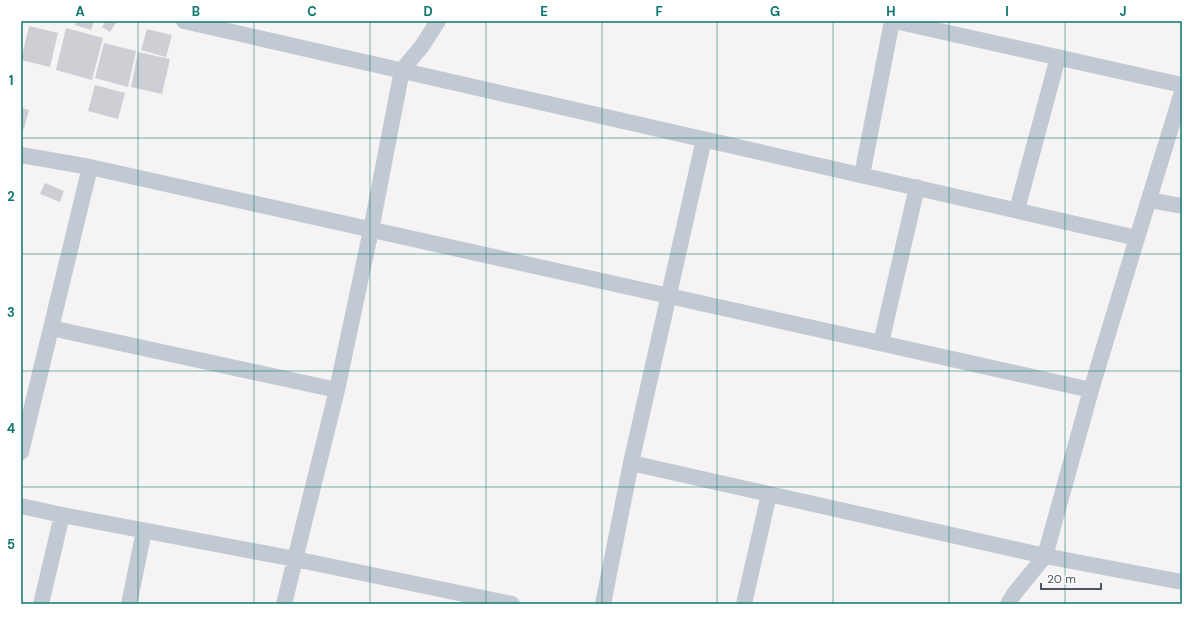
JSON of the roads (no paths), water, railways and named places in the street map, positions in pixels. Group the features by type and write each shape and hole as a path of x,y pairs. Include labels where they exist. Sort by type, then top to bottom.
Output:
{"street":[{"path":"184,21 1137,238"},
{"path":"284,604 337,390 371,230 402,70 422,46 438,21"},
{"path":"862,175 892,21"},
{"path":"895,21 1182,86"},
{"path":"1017,210 1058,57"},
{"path":"1008,604 1014,594 1045,556 1092,390 1182,92"},
{"path":"603,604 631,462 704,139"},
{"path":"21,155 90,167 1092,390"},
{"path":"21,452 90,167"},
{"path":"881,343 917,187"},
{"path":"1149,200 1182,206"},
{"path":"51,328 337,390"},
{"path":"631,462 1045,556 1182,582"},
{"path":"744,604 769,494"},
{"path":"21,506 295,559 446,598 512,604"},
{"path":"41,604 62,515"},
{"path":"129,604 144,531"}]}
